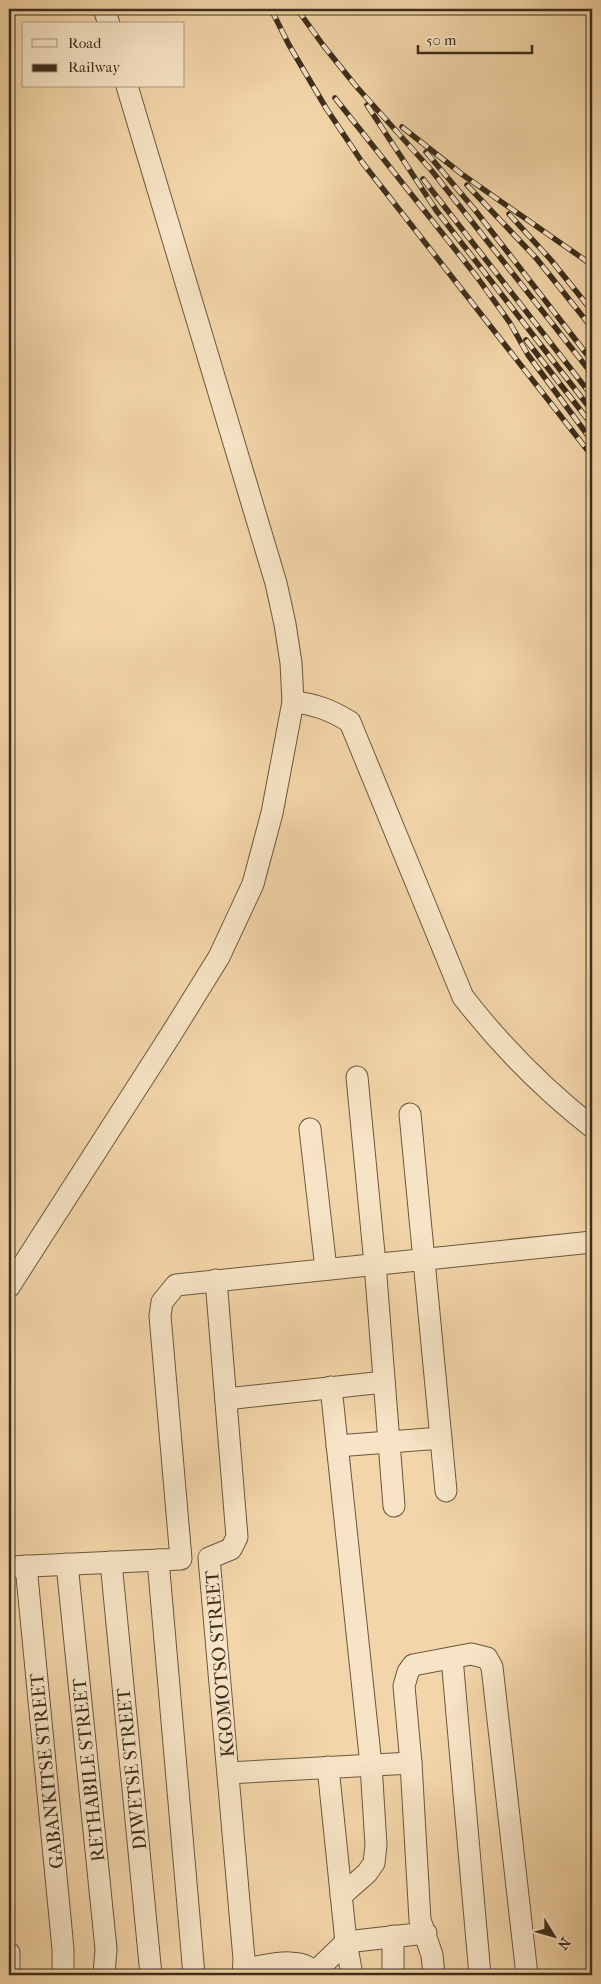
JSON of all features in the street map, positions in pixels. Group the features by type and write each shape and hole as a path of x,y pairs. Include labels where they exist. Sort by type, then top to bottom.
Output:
{"street":[{"path":"104,9 108,22"},
{"path":"9,1287 170,1036 218,957 253,884 272,813 293,702 289,654 276,583 129,88"},
{"path":"293,702 320,706 350,722 463,997 490,1032 534,1078 592,1127"},
{"path":"357,1077 375,1264 394,1506"},
{"path":"410,1114 446,1491"},
{"path":"310,1129 326,1269"},
{"path":"181,1559 160,1310 168,1293 176,1285 592,1242"},
{"name":"KGOMOTSO STREET","path":"216,1280 237,1537 231,1549 209,1558 244,1972"},
{"path":"226,1399 384,1382"},
{"path":"331,1388 371,1765 376,1845 374,1863 367,1873 341,1896"},
{"path":"337,1446 441,1438"},
{"path":"17,1566 209,1558"},
{"path":"158,1560 194,1975"},
{"name":"DIWETSE STREET","path":"111,1562 151,1975"},
{"name":"RETHABILE STREET","path":"68,1564 106,1949 104,1975"},
{"name":"GABANKITSE STREET","path":"17,1566 63,1949 63,1975"},
{"path":"434,1975 432,1955 426,1932 420,1920 412,1763 404,1686 408,1672 413,1665 471,1654 480,1655 491,1662 527,1975"},
{"path":"452,1658 480,1975"},
{"path":"228,1773 412,1763"},
{"path":"328,1767 346,1942 352,1975"},
{"path":"244,1972 295,1962 307,1966 315,1974 346,1942 426,1932"},
{"path":"393,1936 393,1975"},
{"path":"9,1953 9,1974"}],"railway":[{"path":"271,9 289,45 326,108 362,162 592,456"},
{"path":"297,9 355,85 432,171 592,374"},
{"path":"335,98 477,277 510,323 528,355 592,441"},
{"path":"367,105 436,210 592,411"},
{"path":"402,127 463,175 592,265"},
{"path":"426,152 475,210 592,361"},
{"path":"423,179 592,396"},
{"path":"467,185 536,258 592,328"},
{"path":"509,214 551,260 592,311"},
{"path":"526,340 592,425"}]}
